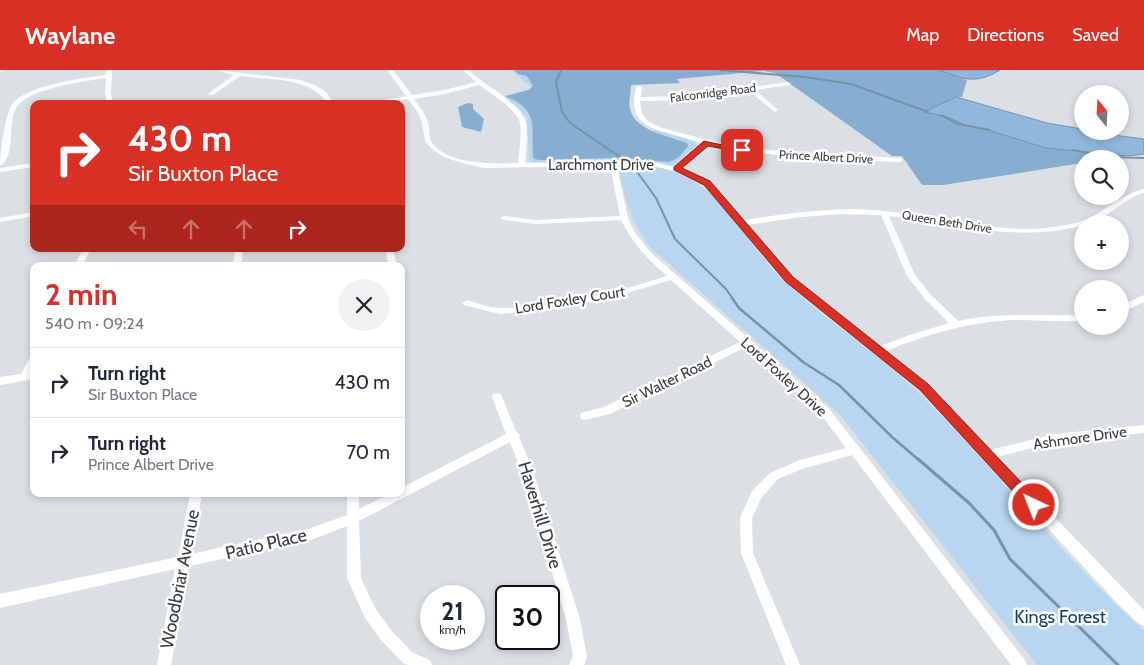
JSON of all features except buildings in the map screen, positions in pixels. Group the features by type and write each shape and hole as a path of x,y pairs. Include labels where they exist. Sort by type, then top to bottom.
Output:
{"street":[{"path":"220,70 304,81 325,92 330,100"},
{"name":"Larchmont Drive","path":"390,70 425,122 427,140 434,148 446,156 484,166 613,162 648,163 677,169 707,183 790,279 924,387 1144,619"},
{"path":"466,70 516,110 521,117 523,121 521,165"},
{"path":"0,164 8,142 11,110 17,103 40,91 109,73 109,100"},
{"path":"211,94 239,74"},
{"path":"396,100 445,92 480,83"},
{"name":"Falconridge Road","path":"638,98 677,99 788,84"},
{"name":"Prince Albert Drive","path":"639,87 639,116 653,126 706,143 770,154 900,160"},
{"path":"750,89 775,110"},
{"path":"677,169 706,143"},
{"name":"Lord Foxley Drive","path":"613,162 624,218 630,232 647,254 826,413 1020,665"},
{"path":"0,170 30,166"},
{"name":"Queen Beth Drive","path":"742,224 817,212 854,211 884,213 992,229 1017,231 1046,230 1093,219 1126,197 1144,191"},
{"path":"884,213 911,276 927,296 954,323"},
{"path":"0,220 30,215"},
{"path":"504,218 536,222 624,218"},
{"name":"Lord Foxley Court","path":"467,303 498,311 524,310 636,289 673,276"},
{"path":"1129,306 1144,298"},
{"path":"880,350 954,323 1018,317 1074,318"},
{"name":"Sir Walter Road","path":"585,416 606,411 747,343"},
{"path":"0,381 29,376"},
{"name":"Haverhill Drive","path":"497,397 527,471 572,619 580,657 576,665"},
{"name":"Ashmore Drive","path":"987,455 1055,438 1142,431"},
{"name":"Patio Place","path":"405,492 514,435"},
{"path":"793,665 746,553 746,518 756,494 774,476 800,464 855,450"},
{"name":"Woodbriar Avenue","path":"164,665 195,497"},
{"path":"353,497 354,578 370,613 405,661 425,665"},
{"name":"Patio Place","path":"0,601 289,540 354,518 394,497"}],"green space":[{"name":"Kings Forest","path":"511,70 564,70 592,138 656,130 696,142 697,145 667,170 687,178 704,188 732,217 785,282 916,390 979,456 1082,570 1144,631 1144,665 1037,665 840,415 651,248 644,239 630,212 621,182 618,160 529,161 527,118 518,107 503,98 532,88"}],"shaded area":[{"path":"514,70 939,70 967,80 962,97 956,97 925,112 1046,148 1074,151 1074,164 943,185 922,185 902,156 892,156 775,73 763,71 677,79 680,83 631,85 630,109 638,123 654,132 687,143 688,146 678,158 669,162 616,158 540,160 534,159 533,156 532,127 529,113 524,107 505,96 529,90 533,86 527,76 518,74"},
{"path":"939,70 1000,70 983,78 970,79"},
{"path":"956,97 1047,123 1074,128 1074,140 1129,140 1129,137 1144,139 1144,154 1129,156 1129,150 1074,151 1046,148 966,125 947,117 924,112"},
{"path":"468,103 473,104 473,109 484,119 481,132 462,127 458,107"}],"waterway":[{"path":"561,70 556,82 562,112 570,123 620,157"},
{"path":"720,70 805,77 851,84 928,112"},
{"path":"941,115 958,124 990,130"},
{"path":"1073,150 1108,157 1144,158"},
{"path":"635,169 656,198 675,239 726,289 733,299"},
{"path":"732,298 739,308 803,362 839,385 892,437 920,461"},
{"path":"918,459 969,503 994,530 1010,559 1118,665"}],"route":[{"path":"742,150 706,143 677,169 707,183 775,264 790,279 924,387 1034,505"}]}
